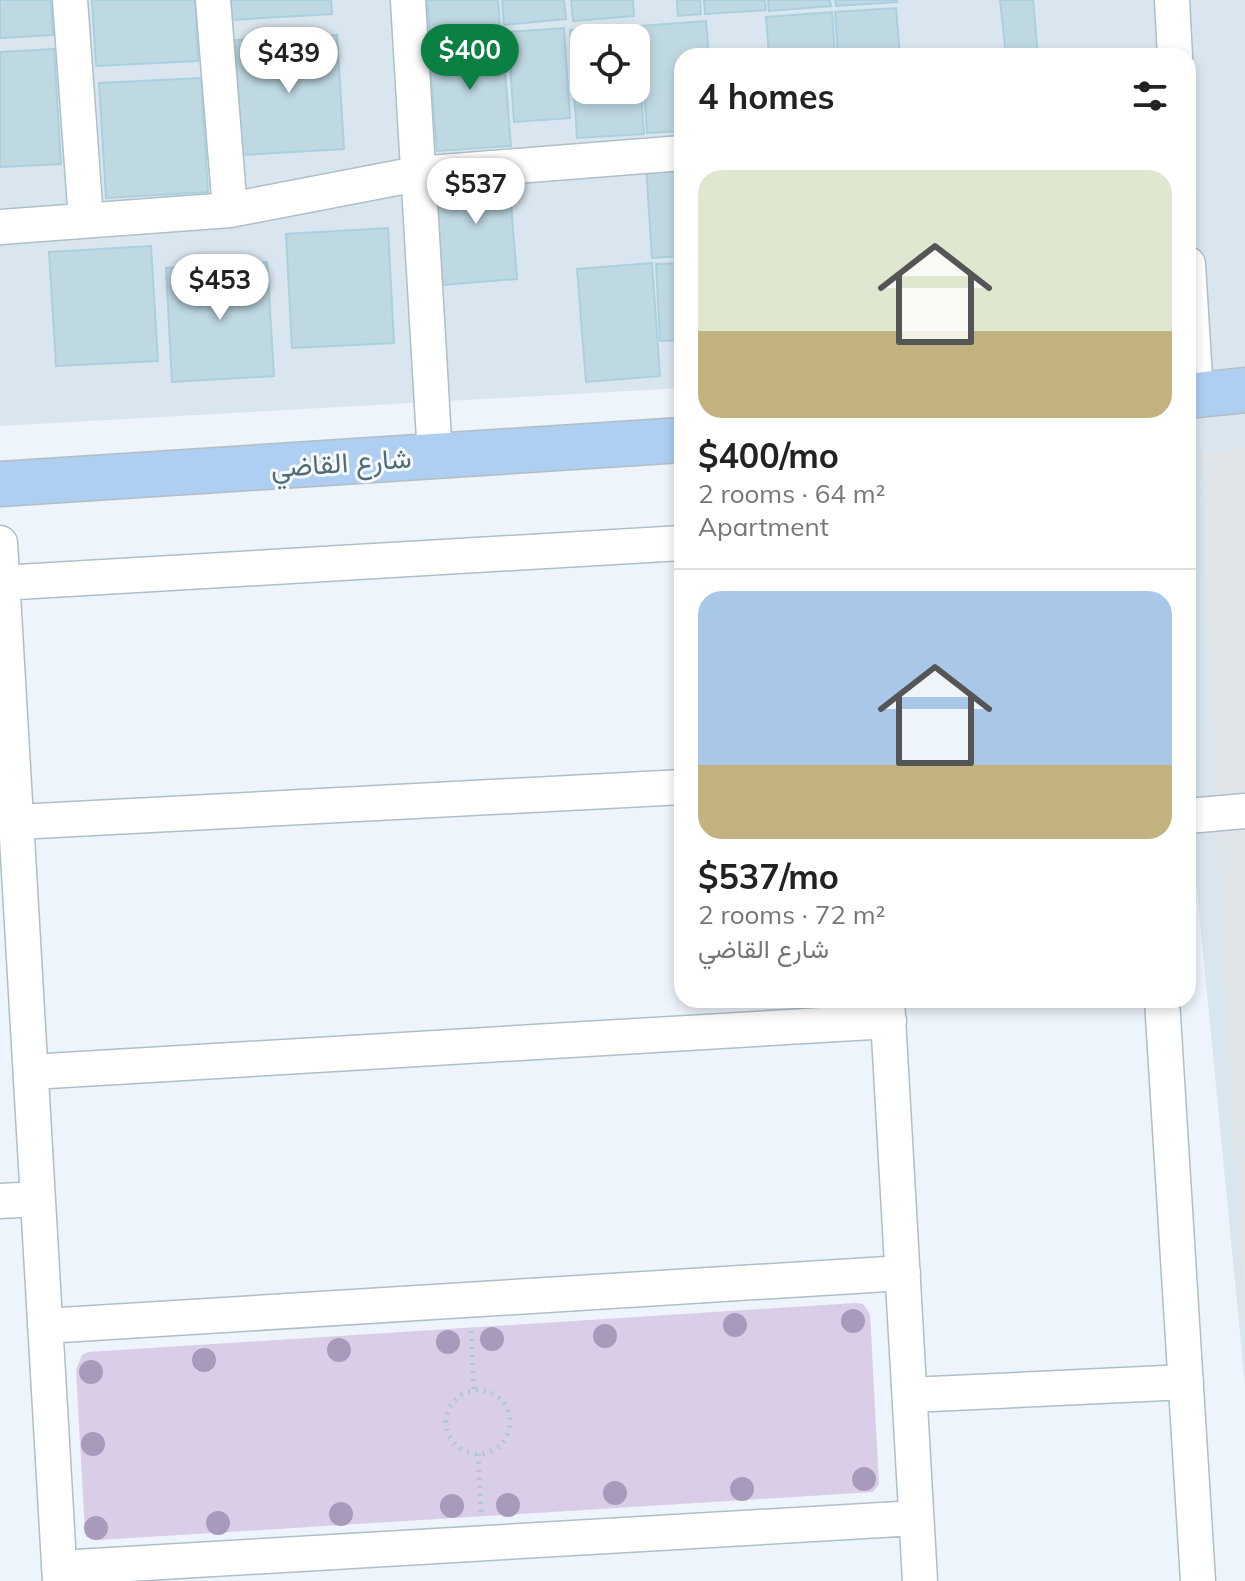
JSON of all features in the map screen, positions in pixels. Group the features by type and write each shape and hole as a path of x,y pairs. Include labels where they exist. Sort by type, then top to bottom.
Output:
{"main road":[{"path":"1196,395 1245,390"},
{"name":"شارع القاضي","path":"0,484 674,441"}],"street":[{"path":"70,0 86,220"},
{"path":"213,0 230,210"},
{"path":"408,0 435,456"},
{"path":"1172,0 1175,48"},
{"path":"0,227 230,210 417,174 674,154"},
{"path":"0,543 59,1574 483,1543 916,1518"},
{"path":"2,583 674,543"},
{"path":"17,822 674,787"},
{"path":"1196,815 1245,811"},
{"path":"1163,1008 1198,1581"},
{"path":"31,1072 888,1010 920,1581"},
{"path":"0,1201 38,1199"},
{"path":"45,1326 903,1273"},
{"path":"910,1395 1186,1382"}],"path":[{"path":"470,1300 474,1390"},
{"path":"474,1390 495,1394 508,1409 511,1419 507,1438 500,1446 478,1454 460,1449 452,1442 445,1421 454,1400 474,1390"},
{"path":"478,1454 483,1543"}],"shaded area":[{"path":"0,0 1245,0 1245,1385 1196,880 1196,48 674,48 674,388 0,426"},
{"path":"1245,448 1245,1334 1220,900 1202,451"},
{"path":"863,1304 870,1314 879,1484 873,1492 99,1540 86,1537 76,1370 82,1355 88,1352"}],"building":[{"path":"0,0 51,0 53,35 0,38"},
{"path":"92,0 195,0 198,61 96,66"},
{"path":"229,0 331,0 332,14 230,20"},
{"path":"427,0 498,0 500,27 430,33"},
{"path":"502,0 564,0 566,19 504,25"},
{"path":"571,0 633,0 634,16 573,21"},
{"path":"677,0 700,0 701,14 678,16"},
{"path":"704,0 765,0 766,10 705,14"},
{"path":"768,0 830,0 831,6 769,11"},
{"path":"835,0 897,0 897,2 836,6"},
{"path":"1000,0 1033,0 1037,48 1005,48"},
{"path":"896,8 899,48 837,48 835,12"},
{"path":"832,12 834,48 768,48 766,17"},
{"path":"706,21 708,48 674,48 674,131 647,133 645,104 650,104 650,25"},
{"path":"564,28 570,118 514,122 508,32"},
{"path":"502,33 511,146 437,151 428,39"},
{"path":"337,35 344,149 242,155 235,40"},
{"path":"54,49 61,164 0,167 0,52"},
{"path":"201,78 208,192 106,198 99,83"},
{"path":"575,104 642,104 644,134 577,138"},
{"path":"674,163 674,257 652,258 646,165"},
{"path":"508,166 517,279 443,285 434,172"},
{"path":"388,228 394,343 292,348 286,234"},
{"path":"151,246 158,361 56,366 49,252"},
{"path":"267,262 274,376 172,382 166,268"},
{"path":"652,263 660,376 586,382 577,269"},
{"path":"674,263 674,340 660,341 656,264"}]}
